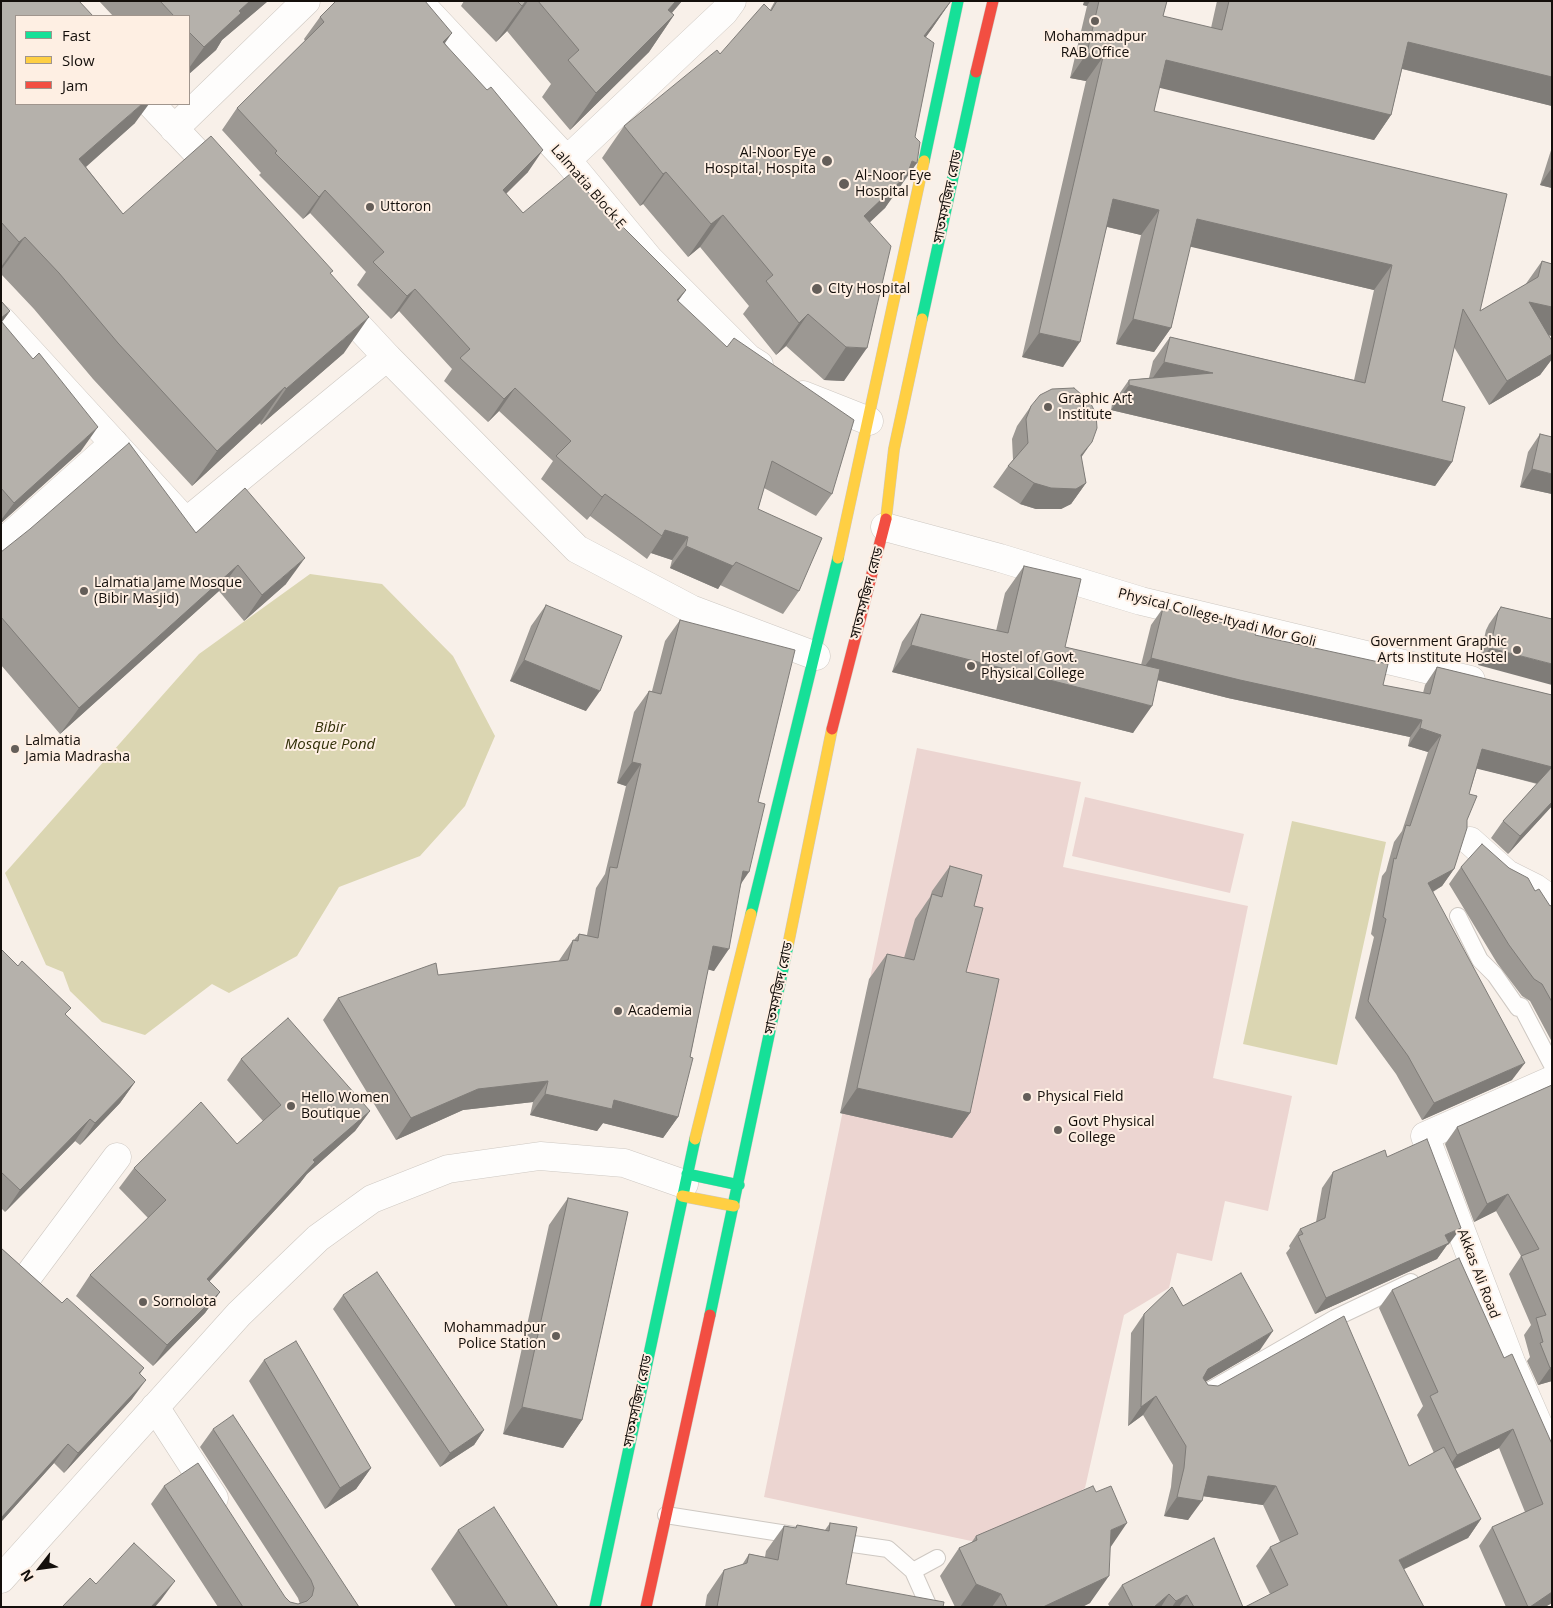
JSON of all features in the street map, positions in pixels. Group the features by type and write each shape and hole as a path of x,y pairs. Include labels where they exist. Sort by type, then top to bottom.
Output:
{"main road":[{"name":"সাতমসজিদ রোড","path":"595,1607 684,1185 816,656 868,421 945,52 958,1"},
{"path":"945,52 959,37 966,1"},
{"path":"982,1 984,38"},
{"name":"সাতমসজিদ রোড","path":"646,1607 739,1184 834,719 885,527 894,449 993,1"},
{"path":"684,1185 739,1184"},
{"path":"684,1185 734,1206"}],"street":[{"path":"174,129 306,1"},
{"name":"Lalmatia Block E","path":"418,1 567,160 649,259 748,358 803,396 868,421"},
{"path":"567,160 724,12 732,1"},
{"path":"152,105 241,200"},
{"path":"321,286 387,358 577,549 691,609 816,656"},
{"path":"1,320 186,522 387,358"},
{"path":"1,544 114,443"},
{"name":"Physical College-Ityadi Mor Goli","path":"885,527 1000,558 1141,602 1496,686"},
{"path":"1470,841 1507,874 1535,888 1552,900"},
{"name":"Akkas Ali Road","path":"1552,1080 1425,1136 1462,1258 1511,1362 1552,1456"},
{"path":"1,1579 239,1314 318,1238 372,1199 448,1169 540,1156 624,1163 684,1185"},
{"path":"29,1275 117,1157"},
{"path":"8,1256 50,1294"},
{"path":"143,1378 226,1515"}],"lane":[{"path":"1458,916 1480,960 1495,975 1518,1008 1521,1006 1552,1065"},
{"path":"1200,1396 1334,1318 1428,1274"},
{"path":"666,1515 888,1549 912,1571 929,1607"},
{"path":"912,1571 936,1558"}],"shaded area":[{"name":"Physical Field","path":"917,748 1081,782 1063,867 1248,906 1213,1078 1292,1096 1268,1211 1225,1201 1212,1261 1177,1253 1169,1288 1124,1315 1085,1488 1070,1498 976,1542 764,1497"},
{"path":"1085,797 1244,834 1230,893 1072,856"}],"water":[{"name":"Bibir Mosque Pond","path":"310,574 382,584 453,656 495,736 465,806 420,856 339,887 297,956 229,993 212,984 145,1035 102,1022 70,991 63,972 46,965 5,873 199,654"},
{"path":"1292,821 1386,842 1337,1065 1243,1044"}],"building":[{"path":"1,1 79,1 92,15 15,15 15,105 141,105 79,159 123,214 211,136 333,271 330,273 369,317 286,389 285,387 217,451 118,343 59,273 25,237 19,242 1,222"},
{"path":"160,1 250,1 239,11 241,13 204,47 190,33 190,15 173,15"},
{"path":"336,1 425,1 452,33 443,42 487,90 491,87 543,150 503,190 523,213 570,174 686,290 677,300 727,347 734,338 854,420 832,494 772,461 758,509 822,538 799,591 736,562 733,566 686,546 688,537 665,530 662,536 605,494 602,497 556,456 571,441 515,388 504,399 460,358 470,349 415,289 407,296 373,262 384,252 325,190 319,197 275,153 277,151 237,108 324,22 320,17"},
{"path":"517,1 526,1 522,6"},
{"path":"538,1 676,1 668,10 674,15 596,93 568,60 579,50"},
{"path":"777,1 951,1 924,36 934,43 915,137 920,142 917,163 912,161 907,175 864,216 891,246 867,348 846,347 808,314 799,323 766,281 773,275 723,215 711,224 666,172 663,174 624,126 717,50 720,54 764,4 771,11"},
{"path":"1099,1 1167,1 1163,16 1222,30 1229,1 1552,2 1552,77 1408,42 1391,115 1166,60 1154,111 1507,194 1480,311 1538,277 1542,261 1552,264 1552,307 1529,302 1552,341 1552,354 1507,381 1463,309 1442,401 1465,407 1452,462 1129,385 1129,380 1213,373 1164,362 1170,337 1365,383 1392,265 1197,219 1171,328 1133,319 1159,210 1113,199 1080,342 1039,333 1103,57 1087,53"},
{"path":"1,301 10,311 1,318"},
{"path":"1,321 33,359 39,353 98,427 14,503 1,488"},
{"path":"1074,388 1090,402 1096,414 1097,428 1092,442 1081,455 1086,483 1076,489 1051,488 1034,483 1008,466 1028,443 1026,419 1031,406 1040,395 1052,389"},
{"path":"1540,434 1552,437 1552,474 1532,469"},
{"name":"Lalmatia Jame Mosque (Bibir Masjid)","path":"129,443 196,533 245,488 305,558 262,595 238,565 79,708 1,617 1,552"},
{"path":"1024,566 1081,579 1065,647 1160,669 1152,706 911,645 921,614 1008,633"},
{"path":"546,605 622,636 600,691 524,660"},
{"path":"1501,607 1552,619 1552,664 1490,648 1498,612"},
{"path":"1163,608 1256,631 1255,635 1388,664 1383,685 1430,694 1437,667 1552,695 1552,767 1482,749 1469,794 1477,796 1467,820 1467,828 1454,869 1428,883 1525,1063 1434,1103 1408,1056 1368,1001 1386,919 1383,917 1394,858 1396,859 1406,825 1410,826 1441,735 1420,728 1422,720 1240,680 1151,658"},
{"path":"680,620 795,650 758,802 765,804 749,872 743,871 729,949 713,946 690,1057 693,1058 678,1117 614,1100 612,1109 545,1094 548,1081 478,1089 411,1118 338,998 436,963 438,975 568,960 573,940 578,941 579,934 598,938 610,867 617,868 641,764 632,762 649,691 661,694"},
{"path":"1552,767 1552,802 1520,836 1503,821"},
{"path":"1482,844 1509,868 1528,878 1535,891 1539,889 1550,906 1552,905 1552,1002 1542,984 1534,979 1509,945 1461,867"},
{"path":"950,866 982,875 974,906 983,908 966,972 999,979 970,1113 857,1088 887,954 914,960 932,894 942,897"},
{"path":"1,949 18,966 22,961 71,1008 65,1014 135,1082 95,1123 90,1119 20,1190 1,1172"},
{"path":"288,1018 370,1111 313,1160 315,1162 207,1279 220,1292 167,1345 90,1275 166,1200 134,1168 201,1102 237,1144 281,1105 241,1059"},
{"path":"1552,1085 1552,1367 1550,1368 1540,1343 1543,1342 1536,1318 1546,1315 1521,1256 1539,1249 1508,1194 1487,1204 1457,1127"},
{"path":"1427,1139 1461,1228 1445,1235 1449,1243 1326,1298 1298,1236 1303,1234 1300,1229 1325,1218 1333,1172 1385,1150 1387,1157"},
{"name":"Mohammadpur Police Station","path":"568,1198 628,1212 582,1420 522,1407"},
{"path":"1,1248 62,1303 67,1298 144,1368 139,1373 146,1380 78,1453 68,1444 1,1518"},
{"path":"1459,1258 1504,1358 1512,1354 1552,1444 1552,1592 1530,1607 1528,1607 1492,1527 1543,1504 1513,1429 1457,1455 1430,1396 1438,1392 1392,1290"},
{"path":"377,1272 484,1430 450,1453 343,1295"},
{"path":"1241,1273 1273,1331 1208,1369 1203,1378 1208,1385 1218,1386 1344,1316 1409,1466 1444,1447 1481,1519 1399,1560 1424,1607 1245,1607 1288,1585 1270,1547 1298,1534 1276,1486 1208,1476 1202,1501 1177,1497 1184,1468 1186,1446 1156,1396 1141,1407 1144,1314 1172,1287 1183,1306"},
{"path":"296,1341 371,1468 340,1488 264,1360"},
{"path":"233,1415 359,1607 243,1607 164,1486 198,1463 285,1597 290,1602 298,1604 307,1601 312,1596 314,1588 311,1580 213,1429"},
{"path":"1093,1486 1096,1492 1111,1486 1127,1523 1111,1530 1109,1576 1043,1607 1007,1607 1001,1594 976,1584 959,1548 977,1540 976,1536"},
{"path":"494,1507 558,1607 508,1607 458,1530"},
{"path":"830,1523 857,1527 846,1584 944,1602 943,1607 717,1607 724,1570 747,1563 749,1554 778,1560 784,1526 796,1528 797,1525 829,1531"},
{"path":"1214,1538 1243,1607 1194,1607 1187,1595 1176,1601 1169,1594 1154,1607 1133,1607 1122,1585"},
{"path":"134,1543 175,1581 151,1607 62,1607 90,1578 96,1584"}],"traffic: fast":[{"path":"924,161 958,1"},
{"path":"922,319 976,72"},
{"path":"751,914 838,558"},
{"path":"710,1315 788,945"},
{"path":"595,1607 695,1139"},
{"path":"687,1174 739,1185"}],"traffic: slow":[{"path":"838,558 924,161"},
{"path":"886,519 894,449 922,319"},
{"path":"788,945 832,729"},
{"path":"695,1139 751,914"},
{"path":"682,1196 734,1206"}],"traffic: jam":[{"path":"976,72 993,1"},
{"path":"832,729 886,519"},
{"path":"646,1607 710,1315"}],"place":[{"name":"Mohammadpur RAB Office","path":"1095,21"},
{"name":"Al-Noor Eye Hospital, Hospita","path":"827,161"},
{"name":"Al-Noor Eye Hospital","path":"844,184"},
{"name":"Uttoron","path":"370,207"},
{"name":"CIty Hospital","path":"817,289"},
{"name":"Graphic Art Institute","path":"1048,407"},
{"name":"Lalmatia Jame Mosque (Bibir Masjid)","path":"84,591"},
{"name":"Government Graphic Arts Institute Hostel","path":"1517,650"},
{"name":"Hostel of Govt. Physical College","path":"971,666"},
{"name":"Lalmatia Jamia Madrasha","path":"15,749"},
{"name":"Academia","path":"618,1011"},
{"name":"Physical Field","path":"1027,1097"},
{"name":"Hello Women Boutique","path":"291,1106"},
{"name":"Govt Physical College","path":"1058,1130"},
{"name":"Sornolota","path":"143,1302"},
{"name":"Mohammadpur Police Station","path":"556,1336"}]}
